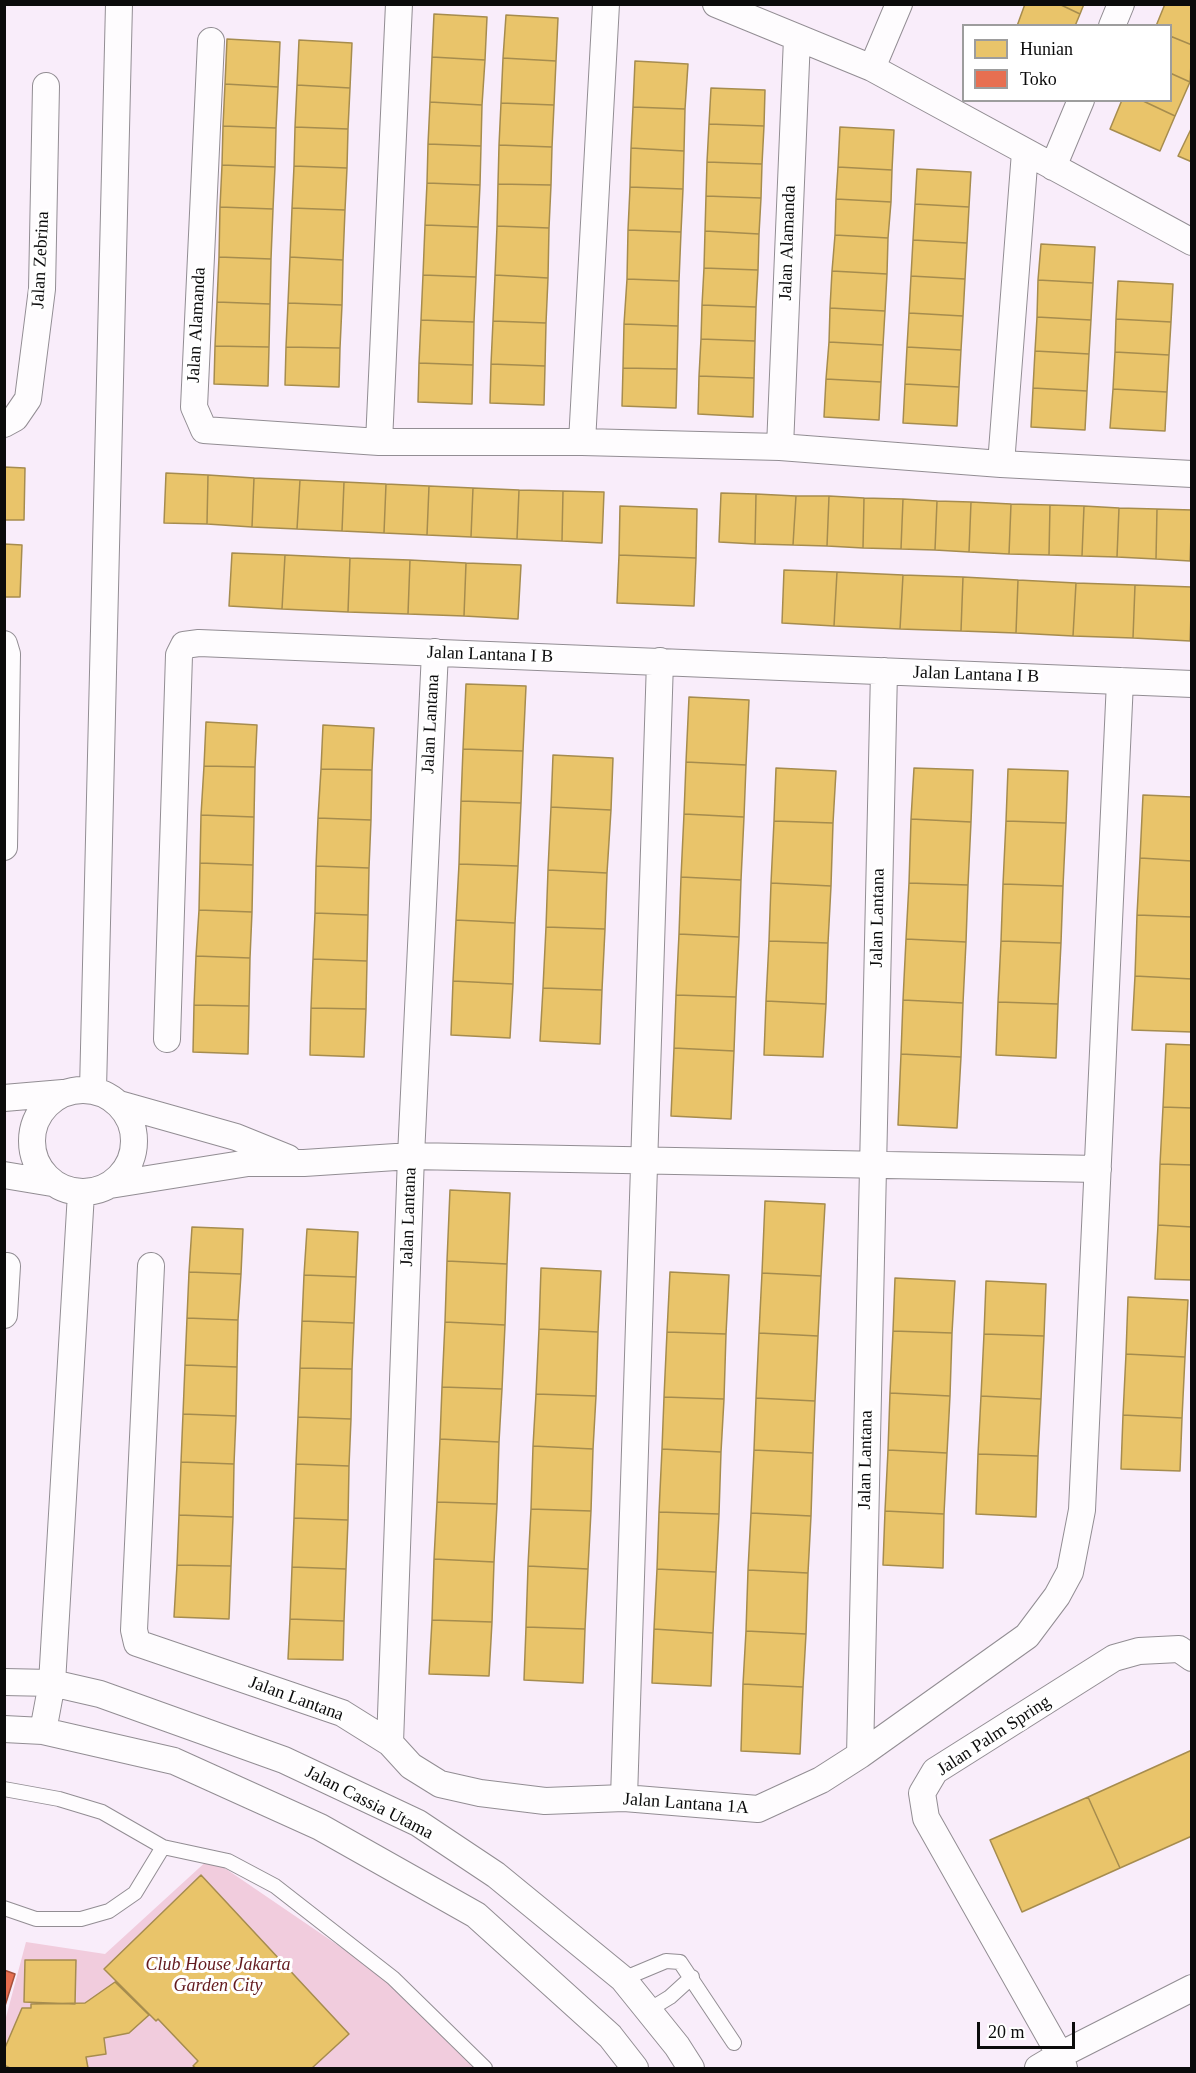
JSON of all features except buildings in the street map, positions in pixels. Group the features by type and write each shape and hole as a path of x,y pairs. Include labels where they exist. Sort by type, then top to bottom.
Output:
{"street":[{"path":"93,1090 119,4"},
{"path":"379,442 399,4"},
{"path":"582,442 606,4"},
{"path":"716,4 872,68 1191,242"},
{"path":"872,68 899,4"},
{"path":"1113,24 1120,4"},
{"name":"Jalan Alamanda","path":"780,447 796,38"},
{"name":"Jalan Alamanda","path":"211,41 194,407 197,420 204,430 379,442 582,442 780,447 1001,464 1191,474"},
{"name":"Jalan Zebrina","path":"4,424 15,418 28,399 42,289 46,86"},
{"path":"1053,167 1080,102"},
{"path":"1001,464 1025,152"},
{"name":"Jalan Lantana I B","path":"167,1038 179,655 184,645 199,643 435,652 1191,684"},
{"path":"4,644 7,654 4,847"},
{"name":"Jalan Lantana","path":"151,1266 134,1630 137,1643 342,1713 390,1743 411,1156 435,652"},
{"path":"624,1798 660,661"},
{"name":"Jalan Lantana","path":"860,1755 871,1165 884,671"},
{"path":"1098,1169 1120,681"},
{"path":"4,1098 63,1093 77,1089 93,1090 107,1095 119,1104 129,1117 134,1131 134,1147 130,1162 110,1185 96,1191 81,1193 66,1190 52,1183 4,1174"},
{"path":"52,1183 40,1170 32,1153 31,1136 37,1118 48,1103 63,1093"},
{"name":"Jalan Lantana","path":"119,1104 236,1137 296,1162"},
{"name":"Jalan Lantana","path":"110,1185 248,1163 411,1156 1098,1169"},
{"name":"Jalan Lantana 1A","path":"390,1743 411,1766 440,1784 480,1793 545,1802 624,1798 758,1809 821,1780 860,1755 1027,1636 1064,1583 1076,1550 1082,1510 1098,1169"},
{"path":"43,1731 52,1683 81,1193"},
{"path":"4,1315 7,1266"},
{"name":"Jalan Palm Spring","path":"1062,2062 926,1818 922,1794 935,1771 1114,1659 1139,1651 1179,1649 1191,1658"},
{"name":"Jalan Cassia Utama","path":"4,1682 52,1683 111,1698 284,1760 417,1823 496,1875 623,1979 677,2046 691,2068"},
{"path":"4,1729 43,1731 174,1761 320,1827 476,1915 609,2036 635,2068"},
{"path":"1038,2068 1062,2062 1191,1988"}],"lane":[{"path":"4,1789 60,1799 102,1812 163,1846 228,1861 275,1886 393,1978 485,2068"},
{"path":"4,1908 36,1919 81,1919 109,1911 135,1893 163,1846"},
{"path":"623,1979 672,1960 680,1962 734,2043"},
{"path":"647,2011 670,1997 692,1977"}],"green space":[{"name":"Club House Jakarta Garden City","path":"210,1858 364,1963 491,2068 5,2068 5,2021 26,1942 105,1954"}]}
